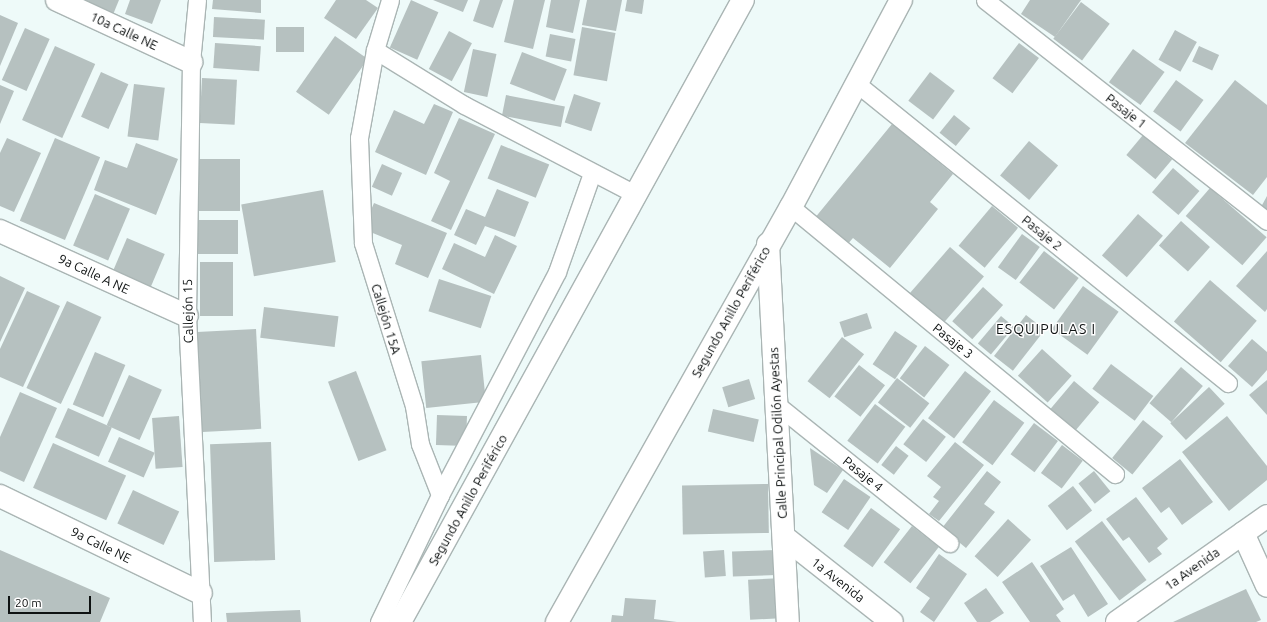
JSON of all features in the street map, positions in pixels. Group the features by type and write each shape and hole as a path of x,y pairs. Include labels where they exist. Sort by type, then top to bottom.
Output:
{"main road":[{"name":"10a Calle NE","path":"57,0 191,62"},
{"name":"Segundo Anillo Periférico","path":"400,622 637,195 743,0"},
{"name":"Segundo Anillo Periférico","path":"557,622 768,244 791,207 856,82 901,0"},
{"name":"9a Calle A NE","path":"0,231 187,316"},
{"name":"Calle Principal Odilón Ayestas","path":"768,244 788,622"},
{"name":"9a Calle NE","path":"0,496 201,593"},
{"name":"1a Avenida","path":"1118,622 1267,516"},
{"path":"1243,534 1267,586"},
{"name":"1a Avenida","path":"784,537 892,622"}],"lane":[{"name":"Callejón 15","path":"197,0 191,62 187,316 202,622"},
{"name":"Callejón 15A","path":"390,0 375,50 359,138 363,243 414,406 420,444 440,495"},
{"name":"Pasaje 1","path":"985,0 1267,221"},
{"path":"375,50 464,104 592,173 637,195"},
{"name":"Pasaje 2","path":"856,82 1228,383"},
{"path":"379,622 440,495 558,272 592,173"},
{"name":"Pasaje 3","path":"791,207 1115,474"},
{"name":"Pasaje 4","path":"777,405 949,543"}],"building":[{"path":"74,0 119,0 112,17"},
{"path":"130,0 161,0 152,24 125,14"},
{"path":"213,0 261,0 261,13 212,9"},
{"path":"336,0 366,0 378,8 356,39 324,18"},
{"path":"411,0 438,12 417,60 390,48"},
{"path":"433,0 468,0 463,12"},
{"path":"480,0 503,0 493,28 473,21"},
{"path":"514,0 545,0 533,49 504,42"},
{"path":"551,0 580,0 573,33 546,27"},
{"path":"587,0 622,0 616,31 582,25"},
{"path":"627,0 644,0 642,14 625,11"},
{"path":"1030,0 1081,0 1055,37 1021,14"},
{"path":"1081,2 1110,24 1082,60 1053,39"},
{"path":"0,15 18,23 0,66"},
{"path":"214,17 265,20 264,40 213,37"},
{"path":"276,27 304,27 304,52 276,52"},
{"path":"582,27 615,33 607,81 573,75"},
{"path":"25,28 50,39 26,91 2,80"},
{"path":"1175,30 1197,42 1180,72 1159,60"},
{"path":"449,31 472,43 452,81 429,69"},
{"path":"550,34 576,39 571,62 546,57"},
{"path":"335,36 368,59 329,115 296,92"},
{"path":"215,43 261,46 259,71 213,68"},
{"path":"1019,43 1039,58 1012,93 993,78"},
{"path":"55,46 95,64 62,138 22,120"},
{"path":"1199,46 1219,55 1212,70 1192,62"},
{"path":"473,49 496,54 487,97 464,92"},
{"path":"1133,49 1165,72 1140,105 1109,82"},
{"path":"522,52 567,69 555,101 510,84"},
{"path":"101,72 128,84 108,129 81,117"},
{"path":"930,72 955,91 933,119 908,101"},
{"path":"202,78 237,80 235,125 200,123"},
{"path":"1176,80 1204,100 1181,132 1153,112"},
{"path":"1235,80 1267,105 1267,177 1253,195 1185,143"},
{"path":"134,84 165,88 158,140 128,137"},
{"path":"0,85 14,91 0,124"},
{"path":"574,94 601,103 591,131 565,123"},
{"path":"506,95 565,106 561,127 502,116"},
{"path":"434,104 453,112 426,175 375,152 394,110 424,124"},
{"path":"954,115 970,128 956,146 940,133"},
{"path":"459,118 495,134 451,230 431,221 450,181 434,173"},
{"path":"892,124 953,174 930,202 938,209 890,268 853,238 846,246 814,219"},
{"path":"1143,135 1172,159 1155,179 1126,155"},
{"path":"7,138 41,153 14,212 0,206 0,153"},
{"path":"55,138 100,157 65,240 20,221"},
{"path":"1029,141 1058,165 1029,200 1000,175"},
{"path":"136,143 178,159 156,215 94,190 105,160 127,168"},
{"path":"501,145 549,164 536,198 488,178"},
{"path":"195,159 240,159 240,211 195,211"},
{"path":"382,164 402,173 392,196 372,187"},
{"path":"1173,168 1199,191 1178,215 1152,192"},
{"path":"1210,188 1267,237 1242,265 1186,216"},
{"path":"497,189 529,202 515,237 485,226 476,245 454,235 466,209 485,217"},
{"path":"323,190 336,262 254,276 241,204"},
{"path":"95,194 130,209 108,260 73,246"},
{"path":"1267,196 1267,211 1261,207"},
{"path":"374,203 447,233 428,278 395,264 402,245 363,229"},
{"path":"992,206 1018,228 985,268 959,246"},
{"path":"1138,214 1163,236 1127,277 1102,256"},
{"path":"198,220 238,220 238,254 198,254"},
{"path":"1181,221 1210,247 1188,272 1159,246"},
{"path":"1022,234 1040,247 1016,280 998,267"},
{"path":"495,235 517,246 494,294 442,269 454,243 485,257"},
{"path":"127,238 165,254 149,292 111,276"},
{"path":"950,247 984,277 943,323 909,294"},
{"path":"1044,251 1079,278 1054,310 1019,283"},
{"path":"1267,251 1267,309 1265,312 1236,286"},
{"path":"200,262 233,262 233,316 200,316"},
{"path":"0,276 25,288 0,342"},
{"path":"439,279 491,296 481,328 428,311"},
{"path":"1210,280 1257,321 1221,362 1174,322"},
{"path":"1083,286 1119,312 1087,355 1052,329"},
{"path":"983,287 1003,305 972,339 952,321"},
{"path":"27,291 60,306 23,387 0,377 0,349"},
{"path":"67,301 101,317 61,404 26,388"},
{"path":"264,307 338,316 335,347 260,338"},
{"path":"867,313 872,328 844,337 839,322"},
{"path":"1026,315 1045,330 1013,371 994,356"},
{"path":"1001,316 1014,327 991,355 978,344"},
{"path":"256,329 261,429 202,432 197,332"},
{"path":"895,331 917,346 895,379 873,364"},
{"path":"842,337 864,354 830,398 808,381"},
{"path":"1252,339 1267,352 1267,370 1252,387 1228,366"},
{"path":"925,346 949,365 924,397 900,378"},
{"path":"1042,349 1072,376 1048,403 1018,376"},
{"path":"95,352 125,365 103,417 73,404"},
{"path":"481,355 486,402 426,408 421,361"},
{"path":"1111,364 1153,396 1135,421 1092,389"},
{"path":"859,365 885,385 860,417 834,397"},
{"path":"1181,367 1203,386 1171,422 1150,403"},
{"path":"356,371 386,450 358,461 328,382"},
{"path":"965,371 991,391 954,439 928,418"},
{"path":"129,375 162,390 140,440 107,425"},
{"path":"897,378 929,403 910,428 878,402"},
{"path":"749,379 755,399 728,407 722,387"},
{"path":"1267,380 1267,415 1249,395"},
{"path":"1074,381 1099,402 1075,431 1050,410"},
{"path":"1209,387 1225,404 1186,440 1170,423"},
{"path":"20,392 57,408 24,482 0,471 0,437"},
{"path":"994,400 1024,423 992,465 962,442"},
{"path":"875,404 905,427 878,464 847,441"},
{"path":"68,408 112,428 99,457 55,437"},
{"path":"713,409 759,420 754,442 708,431"},
{"path":"437,415 467,416 466,446 436,445"},
{"path":"179,416 183,467 156,469 152,418"},
{"path":"1227,416 1267,466 1267,480 1229,511 1182,452"},
{"path":"923,419 946,437 926,462 903,444"},
{"path":"1143,420 1163,436 1132,474 1112,458"},
{"path":"1034,423 1058,441 1034,472 1011,454"},
{"path":"119,437 155,453 144,478 108,462"},
{"path":"271,442 275,560 214,562 210,444"},
{"path":"955,442 984,465 939,521 929,514 939,501 933,497 941,487 927,476"},
{"path":"53,443 126,476 106,520 33,488"},
{"path":"1062,445 1083,461 1062,489 1041,473"},
{"path":"896,446 909,456 894,475 881,465"},
{"path":"810,448 843,470 827,493 814,485"},
{"path":"1180,459 1213,502 1182,525 1169,507 1161,513 1142,488"},
{"path":"987,471 1001,482 984,504 995,512 966,548 942,528"},
{"path":"1094,471 1110,491 1095,504 1078,484"},
{"path":"844,479 871,497 848,530 822,512"},
{"path":"768,484 769,533 683,534 682,486"},
{"path":"1073,486 1092,510 1067,530 1048,506"},
{"path":"133,490 179,512 164,545 117,524"},
{"path":"1136,497 1168,539 1157,548 1162,554 1149,563 1129,537 1123,541 1106,519"},
{"path":"871,508 900,529 872,567 843,546"},
{"path":"1008,519 1031,540 998,577 975,556"},
{"path":"1102,521 1147,580 1119,601 1075,541"},
{"path":"912,526 939,547 910,583 884,562"},
{"path":"1071,547 1108,604 1088,617 1074,594 1063,601 1040,566"},
{"path":"0,550 110,598 100,622 0,622"},
{"path":"724,550 726,576 705,577 703,551"},
{"path":"776,550 777,575 733,577 732,552"},
{"path":"939,554 967,574 934,622 920,612 930,598 916,588"},
{"path":"1032,562 1064,609 1056,615 1061,622 1030,622 1002,582"},
{"path":"783,578 785,618 750,620 748,580"},
{"path":"986,588 1004,613 990,622 977,622 964,603"},
{"path":"1246,589 1261,620 1256,622 1173,622"},
{"path":"625,598 656,600 654,619 677,622 611,622 612,615 623,616"},
{"path":"300,610 301,622 227,622 226,613"}],"district":[{"name":"ESQUIPULAS I","path":"1046,329"}]}
